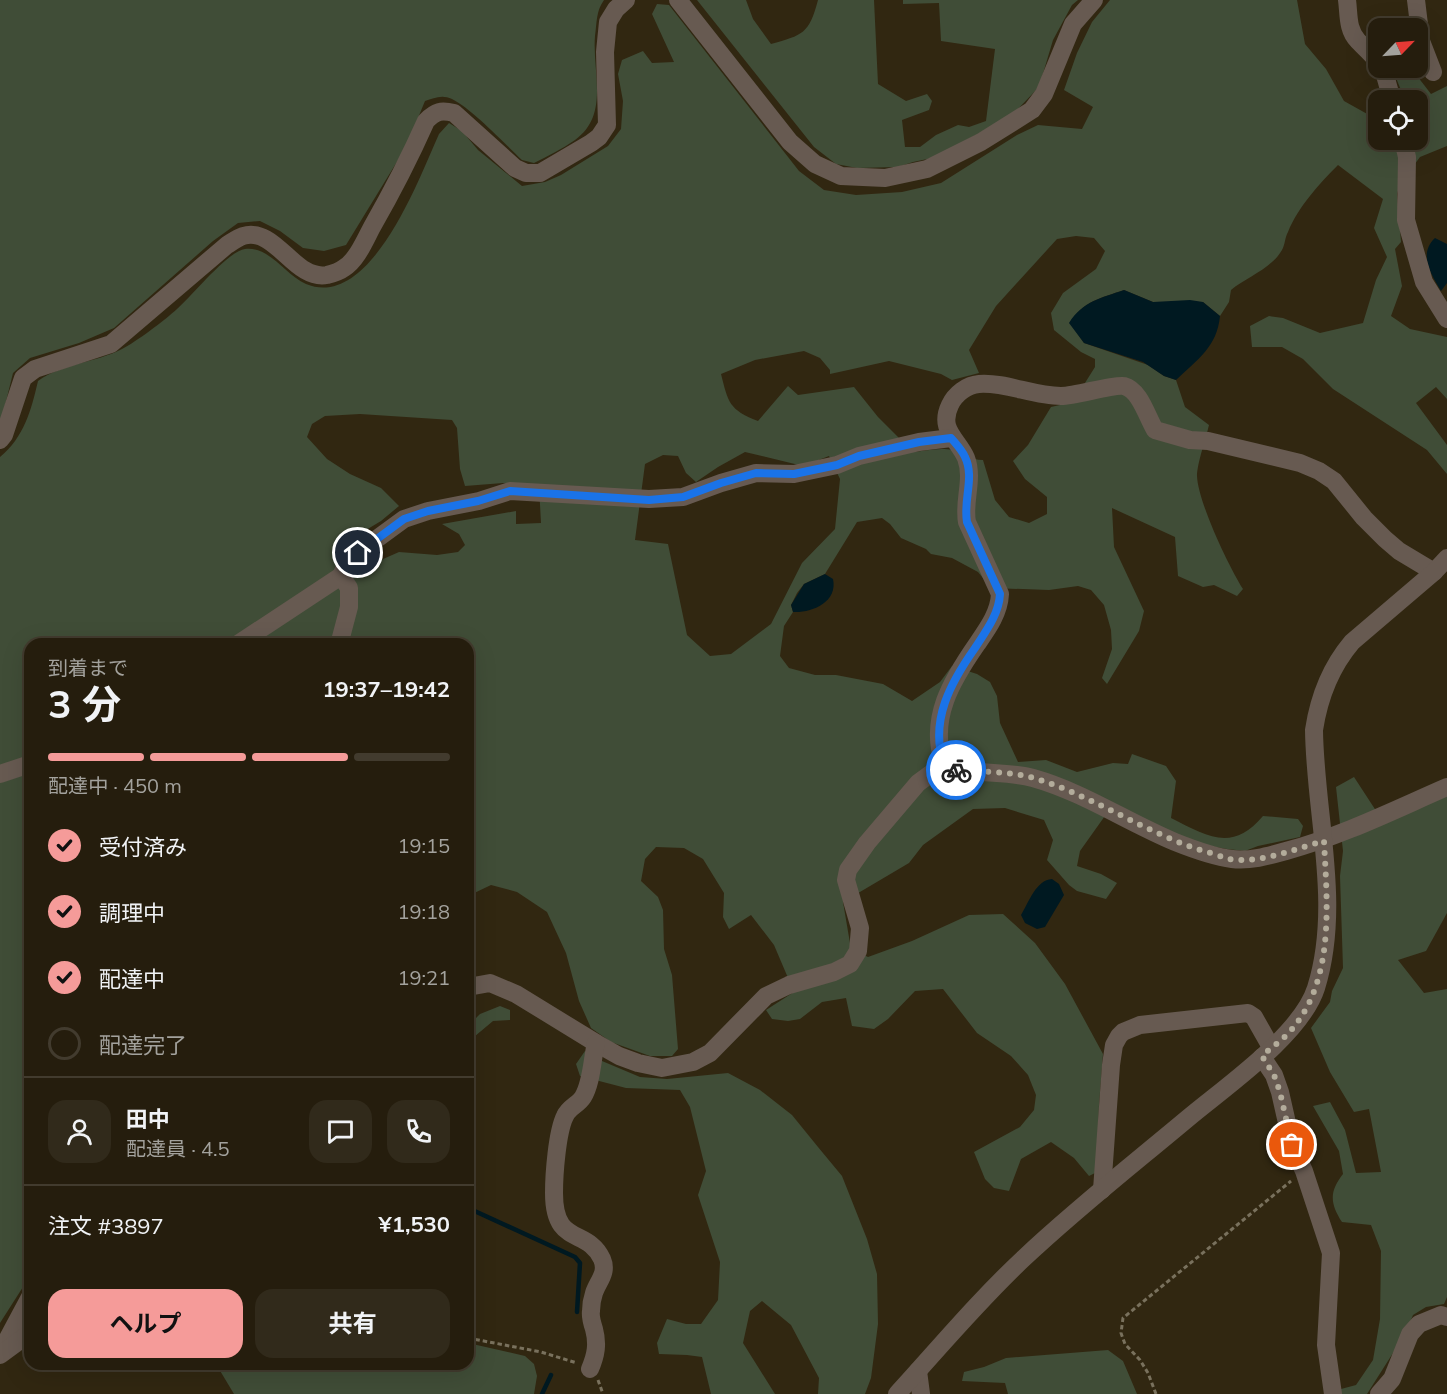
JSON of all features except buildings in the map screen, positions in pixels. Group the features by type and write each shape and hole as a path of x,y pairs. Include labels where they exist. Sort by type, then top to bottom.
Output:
{"street":[{"path":"0,440 4,435 23,378 35,369 111,344 227,245 244,236 254,236 273,242 301,267 314,274 325,275 344,268 354,258 366,239 397,184 426,121 434,113 442,110 454,113 516,168 526,173 540,172 591,143 599,137 607,125 605,52 608,22 616,9 626,0"},
{"path":"678,0 770,118 798,150 815,164 841,176 885,178 927,169 981,142 1032,110 1044,94 1073,24 1094,0"},
{"path":"1347,0 1348,22 1356,39 1368,50"},
{"path":"1416,0 1422,41 1433,72"},
{"path":"1405,150 1406,220 1424,282 1447,319"},
{"path":"1434,572 1385,539 1364,518 1334,481 1319,471 1300,463 1208,441 1190,440 1155,430 1133,390 1122,386 1062,396 977,384 965,388 955,396 949,406 946,421 951,438 966,458 970,476 965,511 967,522 1000,594 1000,603 990,626 960,669 945,696 939,719 939,749 944,764 957,770 988,771 1033,778 1089,800 1177,843 1230,859 1265,857 1324,841 1447,787"},
{"path":"247,638 341,576 348,560 404,519 428,511 478,501 510,491 649,500 683,497 756,473 794,474 837,465 859,456 919,442 951,438"},
{"path":"897,1394 1024,1258 1267,1052 1292,1029 1304,1012 1315,991 1324,951 1327,896 1314,730 1317,709 1323,690 1341,655 1352,642 1434,572 1447,558"},
{"path":"341,576 349,588 349,607 341,638"},
{"path":"474,986 490,984 516,994 618,1056 638,1063 662,1068 693,1062 710,1053 766,996 789,985 834,972 850,964 858,951 860,928 846,880 848,870 867,843 918,783 944,764"},
{"path":"0,774 24,766"},
{"path":"1102,1190 1111,1065 1114,1045 1123,1032 1140,1025 1248,1013 1254,1017 1280,1092 1292,1145 1304,1171 1330,1253 1326,1345 1333,1394"},
{"path":"590,1369 596,1354 596,1339 590,1315 594,1292 604,1272 603,1263 594,1248 563,1229 556,1217 554,1194 560,1129 565,1114 573,1105 580,1102 585,1093 596,1043"},
{"path":"0,1354 24,1308"},
{"path":"1378,1394 1392,1379 1410,1334 1419,1324 1441,1315 1447,1317"},
{"path":"0,1354 24,1337"},
{"path":"918,1371 921,1394"}],"path":[{"path":"1156,1394 1140,1360 1125,1344 1121,1333 1123,1318 1304,1171"},
{"path":"474,1339 567,1359 590,1369 600,1384 603,1394"}],"green space":[{"path":"0,0 604,0 598,13 595,36 596,106 586,130 575,140 534,163 522,160 478,118 452,99 441,97 425,101 406,147 346,245 324,251 303,248 280,231 260,221 238,223 213,241 114,328 79,343 30,358 13,373 0,426"},
{"path":"697,0 746,0 753,19 771,44 791,38 803,31 811,20 818,0 874,0 878,84 906,101 927,94 932,101 929,110 902,120 905,147 920,147 936,135 958,125 969,127 986,121 995,49 941,41 939,3 903,4 903,0 1078,0 1072,5 1053,40 1039,87 1015,112 932,158 898,167 857,168 836,164 814,147"},
{"path":"1110,0 1297,0 1305,44 1326,69 1344,101 1368,114 1368,150 1428,150 1428,90 1431,94 1447,86 1447,146 1420,157 1400,184 1397,194 1401,242 1395,249 1402,286 1391,316 1410,329 1447,337 1447,399 1436,387 1416,403 1447,445 1447,474 1427,450 1333,389 1303,359 1282,347 1252,347 1250,326 1269,316 1283,318 1320,333 1363,323 1376,280 1387,257 1374,228 1383,199 1338,165 1303,205 1277,257 1265,268 1231,290 1229,302 1220,316 1203,302 1153,302 1124,290 1087,305 1070,323 1084,343 1148,365 1164,376 1176,380 1185,407 1209,425 1197,476 1203,502 1215,534 1243,589 1237,596 1214,585 1203,587 1178,576 1175,537 1112,508 1114,547 1144,611 1139,631 1107,684 1102,678 1112,649 1111,630 1104,605 1091,590 1078,586 1049,590 991,588 978,572 952,558 931,554 926,549 901,538 882,518 857,522 825,574 804,584 797,593 791,605 793,612 784,626 780,656 789,668 815,675 836,675 883,684 912,701 940,682 952,666 977,674 990,682 997,696 1000,723 1018,762 1046,760 1077,772 1113,763 1128,764 1132,754 1166,766 1176,781 1171,818 1196,830 1219,838 1230,838 1252,827 1263,816 1298,819 1303,826 1300,837 1245,851 1187,842 1112,806 1080,851 1077,866 1101,874 1117,883 1106,899 1077,891 1047,860 1053,840 1044,820 1005,808 973,809 923,845 909,863 843,902 851,949 868,957 912,941 969,915 1003,914 1035,943 1065,984 1103,1054 1097,1172 1089,1176 1074,1158 1051,1142 1021,1159 1009,1191 994,1188 985,1179 974,1152 1020,1127 1034,1110 1036,1095 1028,1075 1011,1056 977,1033 943,989 915,991 888,1019 874,1029 852,1026 846,998 822,1002 800,1019 788,1021 772,1019 766,1010 794,992 774,945 751,915 729,929 723,917 724,893 703,859 684,848 656,847 645,859 641,881 658,897 663,910 664,949 672,975 678,1049 672,1056 650,1056 611,1042 591,1028 579,1001 566,953 547,912 517,892 491,885 474,893 474,638 24,638 24,1285 0,1323 0,457 21,432 38,381 58,370 112,354 135,341 177,309 229,257 245,249 254,249 270,256 306,284 330,287 352,278 372,259 390,235 406,207 439,134 449,123 462,131 478,150 522,186 545,182 561,175 608,146 621,129 623,101 618,74 622,60 643,51 652,63 674,62 652,14 657,4 669,5 799,171 824,190 856,195 902,192 941,183 1017,135 1038,125 1082,129 1093,107 1064,90 1077,53 1092,22","holes":["1076,236 1094,238 1105,251 1096,269 1063,293 1051,313 1054,330 1081,352 1095,359 1095,367 1073,402 1051,407 1028,445 1013,461 1025,479 1047,497 1047,514 1029,523 1009,517 995,500 983,460 947,449 913,452 878,417 854,387 798,395 788,386 758,421 735,409 728,398 721,374 755,360 804,351 820,358 830,370 830,374 889,361 941,374 952,380 979,373 969,350 996,306 1057,239","360,414 452,420 457,428 460,469 465,486 503,483 539,486 541,523 516,524 516,511 442,524 459,534 465,545 458,552 437,555 399,552 365,567 346,552 356,536 381,521 399,506 381,488 350,474 327,459 307,437 312,424 325,416","745,452 803,466 829,456 840,479 835,529 802,563 771,624 731,654 710,656 687,635 668,544 635,540 645,464 663,455 678,456 686,473 696,482"]},
{"path":"1396,78 1419,78 1428,90 1401,90"},
{"path":"1354,777 1384,823 1447,796 1447,913 1426,951 1398,960 1424,993 1447,989 1447,1297 1444,1304 1426,1307 1413,1315 1405,1334 1367,1394 1340,1394 1341,1389 1356,1385 1373,1360 1380,1319 1381,1251 1371,1225 1342,1222 1335,1209 1333,1192 1343,1174 1339,1151 1313,1106 1330,1102 1345,1130 1356,1173 1381,1172 1369,1109 1354,1112 1330,1072 1311,1028 1330,1002 1332,991 1343,968 1340,876 1343,851 1336,787"},
{"path":"500,1006 510,1010 510,1020 493,1021 474,1037 474,1020 480,1014"},
{"path":"585,1051 640,1077 667,1079 728,1073 760,1090 792,1115 842,1176 867,1239 877,1274 878,1324 871,1378 865,1394 818,1394 819,1378 791,1325 762,1301 750,1311 743,1343 775,1394 711,1394 702,1357 659,1354 657,1343 667,1319 686,1324 701,1324 718,1300 720,1262 698,1195 706,1171 690,1107 680,1090 626,1088 580,1076 576,1064"},
{"path":"474,1344 525,1356 534,1364 537,1376 534,1394 234,1394 220,1370 474,1370"},
{"path":"1108,1350 1123,1361 1137,1394 1008,1394 1005,1383 962,1381 964,1372 1006,1358"}],"water":[{"path":"1435,238 1447,244 1447,283 1441,291 1430,271 1427,257 1427,251"},
{"path":"1124,290 1153,302 1190,300 1203,302 1220,316 1211,344 1199,359 1176,380 1164,376 1143,362 1084,343 1069,323 1086,305"},
{"path":"825,574 833,579 832,594 828,600 815,608 793,612 791,605 804,584"},
{"path":"1052,879 1059,884 1064,895 1045,927 1037,929 1025,923 1021,915 1037,887 1046,880"}],"waterway":[{"path":"474,1211 575,1257 580,1263 577,1312"},
{"path":"542,1394 551,1375"}],"way so far":[{"path":"956,770 988,771 1033,778 1089,800 1177,843 1230,859 1265,857 1324,841 1327,896 1324,951 1315,991 1292,1029 1262,1056 1274,1075 1280,1092 1292,1145"}],"route":[{"path":"358,553 404,519 510,491 649,500 683,497 756,473 794,474 837,465 859,456 919,442 951,438 966,458 970,476 965,511 967,522 1000,594 1000,603 990,626 960,669 945,696 939,719 939,749 944,764 956,770"}]}
